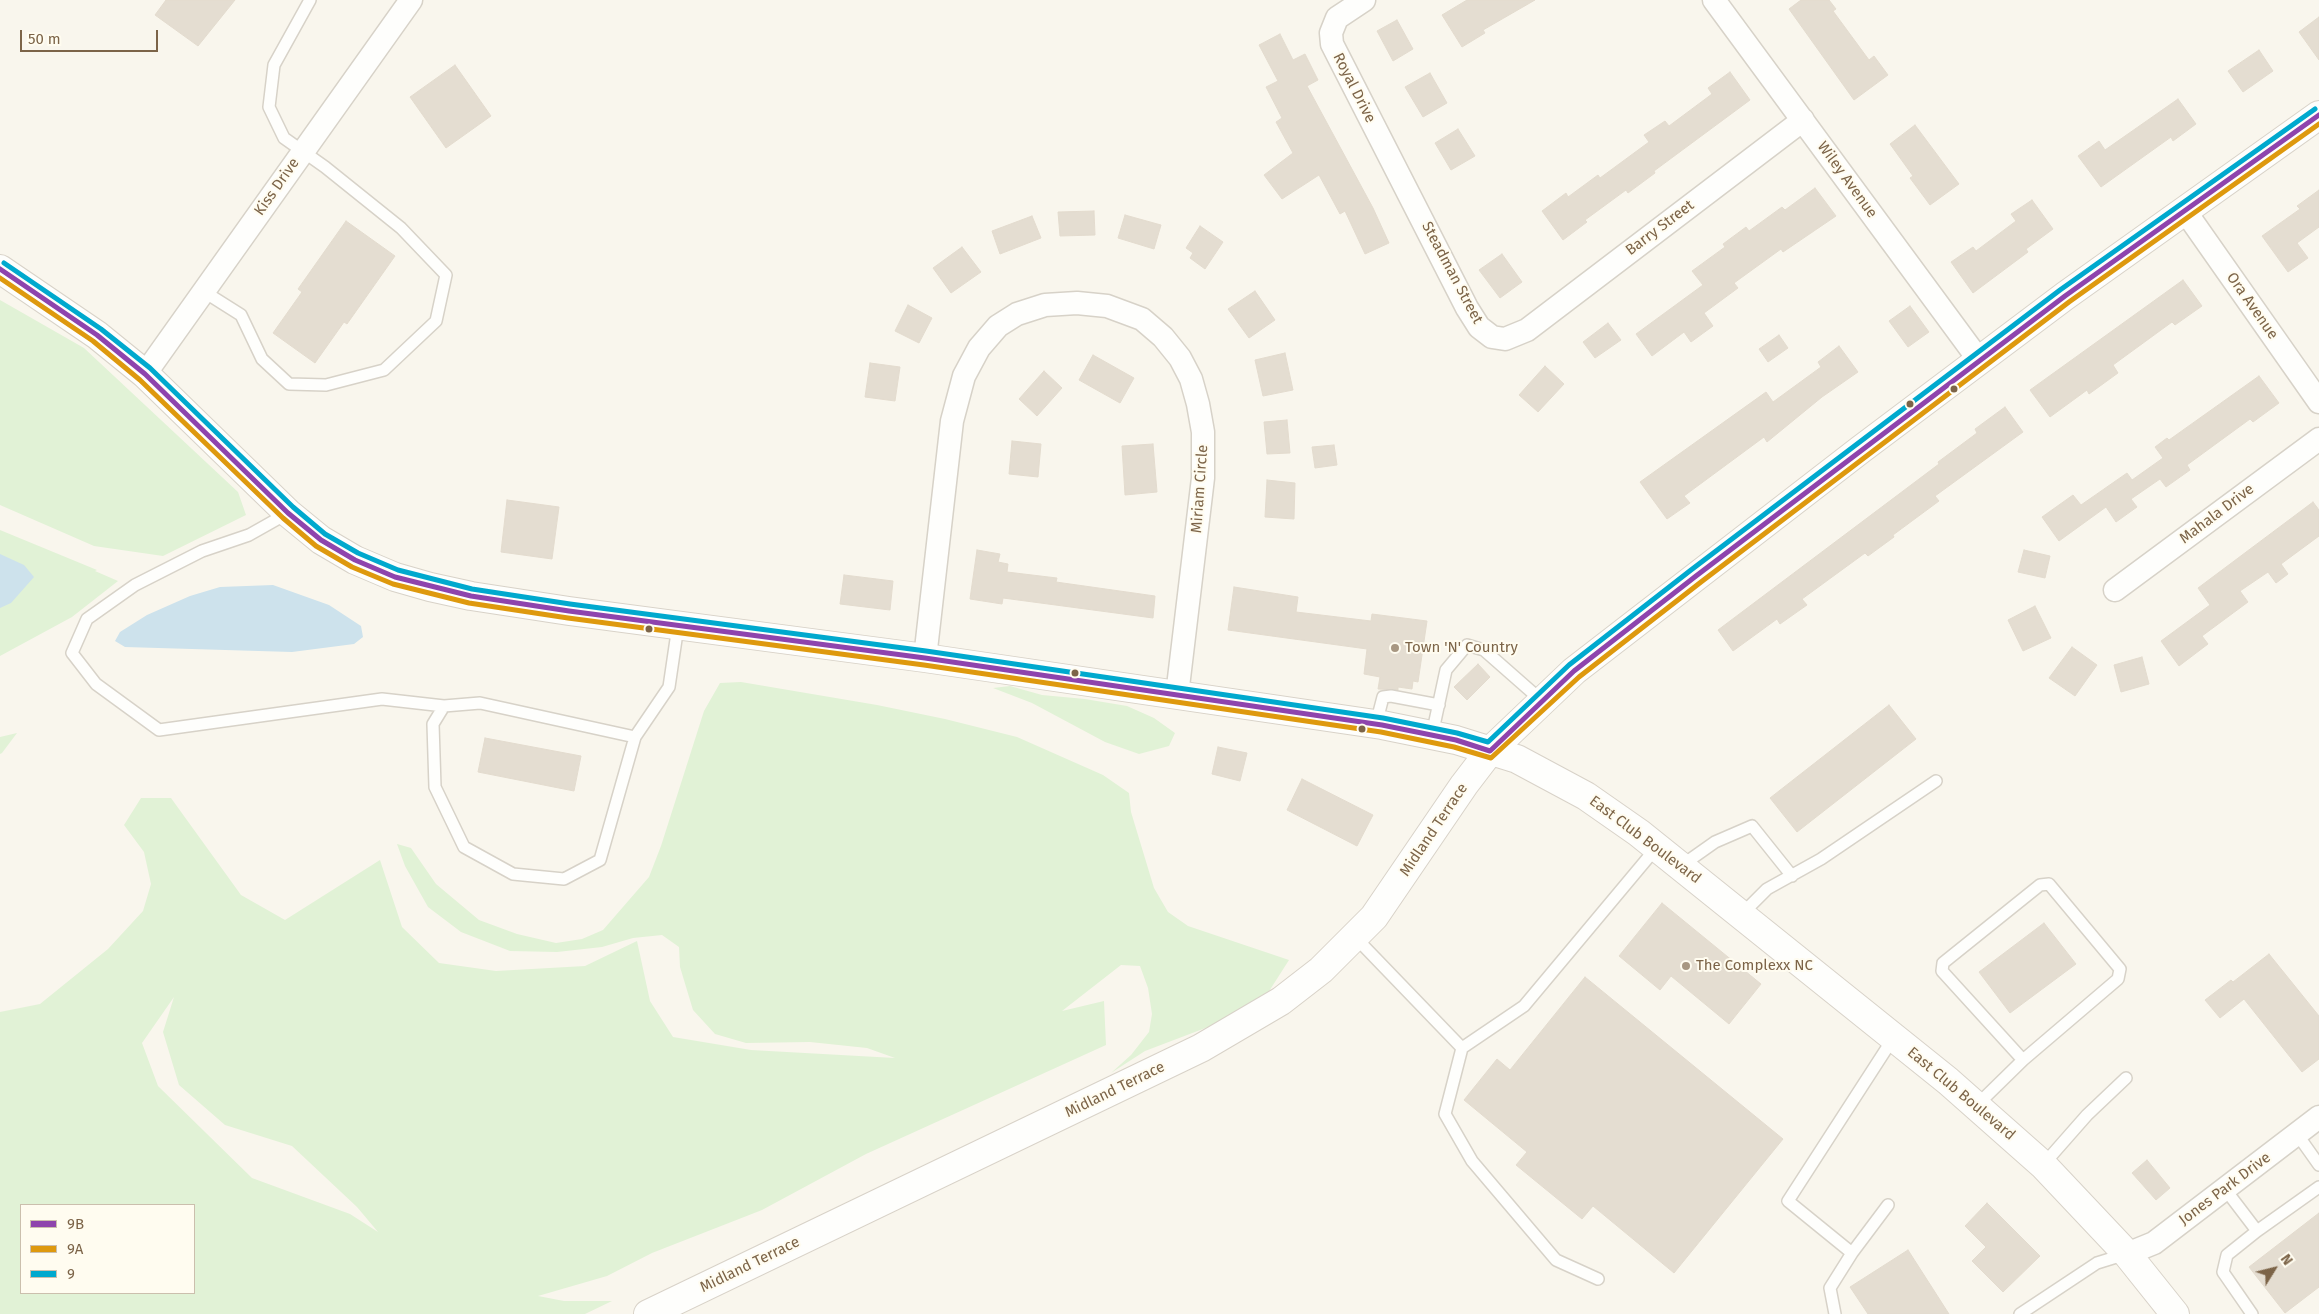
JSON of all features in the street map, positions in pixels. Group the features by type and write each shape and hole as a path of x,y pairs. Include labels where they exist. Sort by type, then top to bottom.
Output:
{"street":[{"name":"Kiss Drive","path":"145,374 302,150 411,0"},
{"name":"Royal Drive","path":"1364,0 1337,18 1331,33 1332,44 1404,184"},
{"name":"Wiley Avenue","path":"1714,0 1979,360"},
{"name":"Midland Terrace","path":"648,1314 1201,1048 1281,1001 1321,970 1374,917 1464,784 1490,751 1574,671 1979,360 2319,115"},
{"name":"Barry Street","path":"1516,336 1803,120"},
{"name":"Steadman Street","path":"1404,184 1479,328 1492,337 1504,339 1516,336"},
{"name":"Ora Avenue","path":"2185,211 2319,402"},
{"name":"East Club Boulevard","path":"0,270 97,335 145,374 288,513 321,540 355,560 395,577 430,588 549,608 925,658 1376,724 1432,735 1517,759 1586,796 1657,847 1894,1037 1976,1106 2043,1165 2128,1254 2175,1314"},
{"name":"Miriam Circle","path":"925,658 952,421 964,376 979,348 998,326 1017,314 1046,305 1077,303 1107,306 1142,319 1163,337 1180,358 1191,379 1198,404 1203,432 1203,478 1177,695"},
{"name":"Mahala Drive","path":"2115,590 2319,439"},
{"name":"Jones Park Drive","path":"2128,1254 2154,1243 2319,1117"}],"lane":[{"path":"204,291 241,315 262,360 288,384 326,385 384,370 436,321 446,275 401,228 284,138 269,107 274,65 310,0"},
{"path":"288,513 249,535 202,551 135,586 87,619 72,653 96,684 159,730 382,699 444,706 480,703 635,737"},
{"path":"444,706 433,724 435,787 464,847 513,874 564,879 600,860 635,737 670,687 678,626"},
{"path":"1432,735 1446,670 1467,645 1484,650 1542,701"},
{"path":"1376,724 1383,697 1391,696 1438,705"},
{"path":"1742,914 1767,890 1821,859 1936,781"},
{"path":"1681,866 1715,842 1752,826 1792,876"},
{"path":"1598,1279 1556,1260 1472,1161 1445,1114 1462,1048 1524,1006 1657,847"},
{"path":"1976,1106 2023,1060 2118,979 2120,969 2049,884 2040,885 1943,963 1942,971 2023,1060"},
{"path":"1355,937 1462,1048"},
{"path":"1852,1253 1788,1201 1894,1037"},
{"path":"2043,1165 2087,1115 2126,1078"},
{"path":"2297,1134 2319,1165"},
{"path":"2252,1314 2223,1272 2227,1255 2257,1230 2319,1186"},
{"path":"2226,1189 2257,1230"},
{"path":"1835,1314 1830,1288 1852,1253 1888,1205"},
{"path":"2020,1314 2098,1263 2128,1254"}],"green space":[{"path":"0,300 84,348 238,492 246,515 163,556 94,546 0,505"},
{"path":"0,530 97,570 95,571 118,581 72,617 0,656"},
{"path":"741,682 877,705 945,719 1017,737 1103,775 1129,793 1131,812 1154,888 1168,912 1188,926 1289,960 1266,996 1216,1024 1145,1051 1111,1073 1131,1055 1149,1032 1152,1014 1148,988 1140,966 1121,965 1062,1011 1104,1001 1106,1045 866,1154 762,1210 652,1253 607,1276 538,1296 564,1301 612,1301 585,1314 0,1314 0,1012 40,1004 108,949 143,911 151,884 144,852 124,825 141,798 171,798 241,895 285,920 380,860 402,927 439,963 496,971 585,966 637,941 650,1001 673,1037 751,1050 895,1058 867,1048 810,1042 746,1043 715,1034 693,1010 680,967 679,947 662,935 633,938 602,947 557,952 510,951 461,932 428,907 405,866 397,844 411,848 436,884 479,920 517,934 556,943 582,939 603,930 649,877 661,846 704,711 720,683","holes":["174,997 163,1032 179,1085 225,1125 292,1146 357,1207 378,1232 350,1214 252,1178 158,1086 142,1043"]},
{"path":"1010,686 1042,695 1085,699 1127,706 1154,718 1175,733 1169,746 1139,754 1105,742 1032,703 993,688"},
{"path":"17,733 2,753 0,754 0,737"}],"water":[{"path":"0,554 24,565 34,577 11,603 0,608"},
{"path":"273,585 329,605 361,626 363,637 354,644 292,652 125,647 115,641 120,632 147,615 190,596 220,587"}],"building":[{"path":"166,0 235,0 198,46 155,15"},
{"path":"1467,0 1535,0 1483,30 1485,33 1462,47 1442,15"},
{"path":"1801,0 1829,0 1836,9 1833,11 1869,60 1874,56 1888,75 1854,100 1789,9"},
{"path":"2319,17 2319,60 2299,32"},
{"path":"1397,20 1413,49 1393,61 1377,31"},
{"path":"1280,34 1293,60 1305,54 1318,80 1307,86 1373,208 1389,243 1365,254 1345,211 1340,214 1319,175 1282,199 1264,175 1293,153 1276,122 1282,118 1266,87 1278,81 1259,45"},
{"path":"2259,50 2273,71 2243,92 2228,71"},
{"path":"455,65 491,116 446,148 410,97"},
{"path":"1730,72 1750,100 1654,171 1655,173 1628,193 1626,190 1585,220 1587,222 1563,240 1542,211 1566,193 1568,197 1598,175 1600,178 1649,142 1644,135 1665,121 1669,126 1712,94 1708,88"},
{"path":"1430,73 1447,103 1423,117 1405,87"},
{"path":"2178,99 2196,124 2173,141 2171,137 2101,187 2078,156 2099,141 2105,150"},
{"path":"1915,125 1959,184 1930,205 1910,178 1913,176 1890,144"},
{"path":"1458,129 1475,156 1451,170 1435,143"},
{"path":"1815,188 1836,216 1783,252 1781,249 1734,283 1738,288 1704,313 1713,326 1691,342 1684,332 1652,356 1636,334 1703,285 1692,271 1725,247 1723,244 1746,227 1749,231 1782,207 1785,210"},
{"path":"2319,190 2319,227 2297,243 2308,258 2288,272 2262,236 2300,209 2297,206"},
{"path":"2032,200 2053,229 2026,249 2028,252 1973,293 1951,262 1973,247 1976,251 2016,221 2011,214"},
{"path":"1094,211 1095,235 1060,236 1058,212"},
{"path":"1125,215 1161,225 1154,249 1118,238"},
{"path":"1032,216 1041,238 1000,254 992,231"},
{"path":"346,221 395,256 347,324 344,322 315,363 273,333 302,292 298,289"},
{"path":"1200,226 1223,242 1205,269 1190,258 1193,253 1186,248"},
{"path":"962,247 981,272 951,293 933,268"},
{"path":"1502,254 1522,282 1500,298 1479,270"},
{"path":"2183,280 2202,306 2175,325 2172,322 2113,365 2118,373 2089,394 2087,390 2050,417 2030,390"},
{"path":"1255,291 1275,320 1249,338 1228,309"},
{"path":"908,305 932,318 919,343 895,331"},
{"path":"1910,306 1929,332 1908,347 1889,321"},
{"path":"1608,323 1621,340 1595,358 1583,342"},
{"path":"1779,335 1788,348 1768,362 1759,349"},
{"path":"1839,346 1858,372 1822,397 1767,442 1764,437 1684,496 1690,503 1667,519 1640,482 1766,392 1773,402 1821,367 1818,362"},
{"path":"1285,353 1293,390 1263,396 1255,360"},
{"path":"1093,355 1134,378 1120,403 1079,380"},
{"path":"870,363 900,367 895,401 865,397"},
{"path":"1545,366 1564,384 1538,412 1519,395"},
{"path":"1044,371 1062,388 1037,416 1019,399"},
{"path":"2259,376 2279,403 2253,422 2250,419 2187,465 2190,470 2166,487 2160,479 2131,499 2137,507 2116,522 2106,507 2059,541 2042,517 2073,495 2081,505 2127,473 2132,480 2163,458 2155,447 2167,438 2169,440"},
{"path":"2005,407 2023,432 1935,496 1939,501 1893,535 1894,537 1868,556 1865,553 1802,599 1807,605 1780,624 1777,619 1733,651 1718,630 1939,464 1938,462 1977,433 1975,429"},
{"path":"1287,420 1290,453 1267,454 1264,422"},
{"path":"1012,441 1041,444 1038,477 1009,474"},
{"path":"1153,444 1157,492 1125,495 1122,446"},
{"path":"1334,445 1337,465 1315,468 1312,447"},
{"path":"1267,480 1295,483 1294,519 1265,517"},
{"path":"507,500 559,507 552,559 501,552"},
{"path":"2313,502 2319,510 2319,536 2281,564 2288,574 2276,583 2268,572 2240,591 2248,602 2202,636 2208,644 2179,666 2161,641 2210,605 2198,588"},
{"path":"977,550 1000,554 998,562 1008,564 1007,572 1057,578 1056,582 1155,596 1153,618 1003,598 1002,604 970,599"},
{"path":"2024,550 2050,556 2045,578 2018,572"},
{"path":"844,575 893,581 890,610 840,604"},
{"path":"1234,587 1298,597 1296,612 1371,621 1372,614 1427,621 1418,682 1413,681 1412,689 1398,687 1398,690 1378,689 1380,677 1364,674 1367,649 1228,630"},
{"path":"2035,606 2051,638 2023,651 2008,620"},
{"path":"2072,647 2097,665 2075,696 2049,678"},
{"path":"2142,657 2149,684 2121,692 2114,665"},
{"path":"1478,664 1490,677 1467,700 1454,687"},
{"path":"1889,705 1916,739 1797,832 1770,798"},
{"path":"485,738 581,756 574,791 478,772"},
{"path":"1218,747 1247,753 1240,781 1212,774"},
{"path":"1302,779 1373,815 1357,846 1287,810"},
{"name":"The Complexx NC","path":"1662,903 1761,984 1729,1024 1671,976 1660,990 1619,956"},
{"path":"2044,923 2076,964 2010,1013 1979,972"},
{"path":"2269,954 2319,1016 2319,1059 2302,1072 2244,999 2220,1018 2205,1000 2231,980 2233,982"},
{"path":"1585,977 1783,1139 1674,1273 1593,1206 1582,1219 1516,1165 1527,1152 1464,1100 1497,1059 1510,1070"},
{"path":"2147,1160 2170,1188 2156,1200 2132,1173"},
{"path":"1987,1203 2040,1256 2003,1292 1972,1261 1986,1247 1965,1226"},
{"path":"2319,1213 2319,1287 2285,1313 2249,1267"},
{"path":"1908,1250 1949,1314 1868,1314 1850,1287"}],"transit line":[{"name":"9","path":"4,263 101,329 150,368 293,507 325,534 358,553 398,570 472,589 570,604 926,651 1383,718 1457,733 1488,742 1569,665 1691,570 2060,290 2315,109"},
{"name":"9B","path":"0,269 97,335 145,374 288,513 321,540 355,560 395,577 471,596 569,611 925,658 1382,725 1456,740 1490,751 1574,671 1696,576 2065,296 2319,115"},
{"name":"9A","path":"0,278 93,341 140,380 283,518 316,546 352,567 393,584 469,603 568,618 924,665 1381,732 1454,747 1491,758 1579,677 1701,582 2069,302 2319,124"}],"place":[{"name":"Town 'N' Country","path":"1395,648"},
{"name":"The Complexx NC","path":"1686,966"}]}
